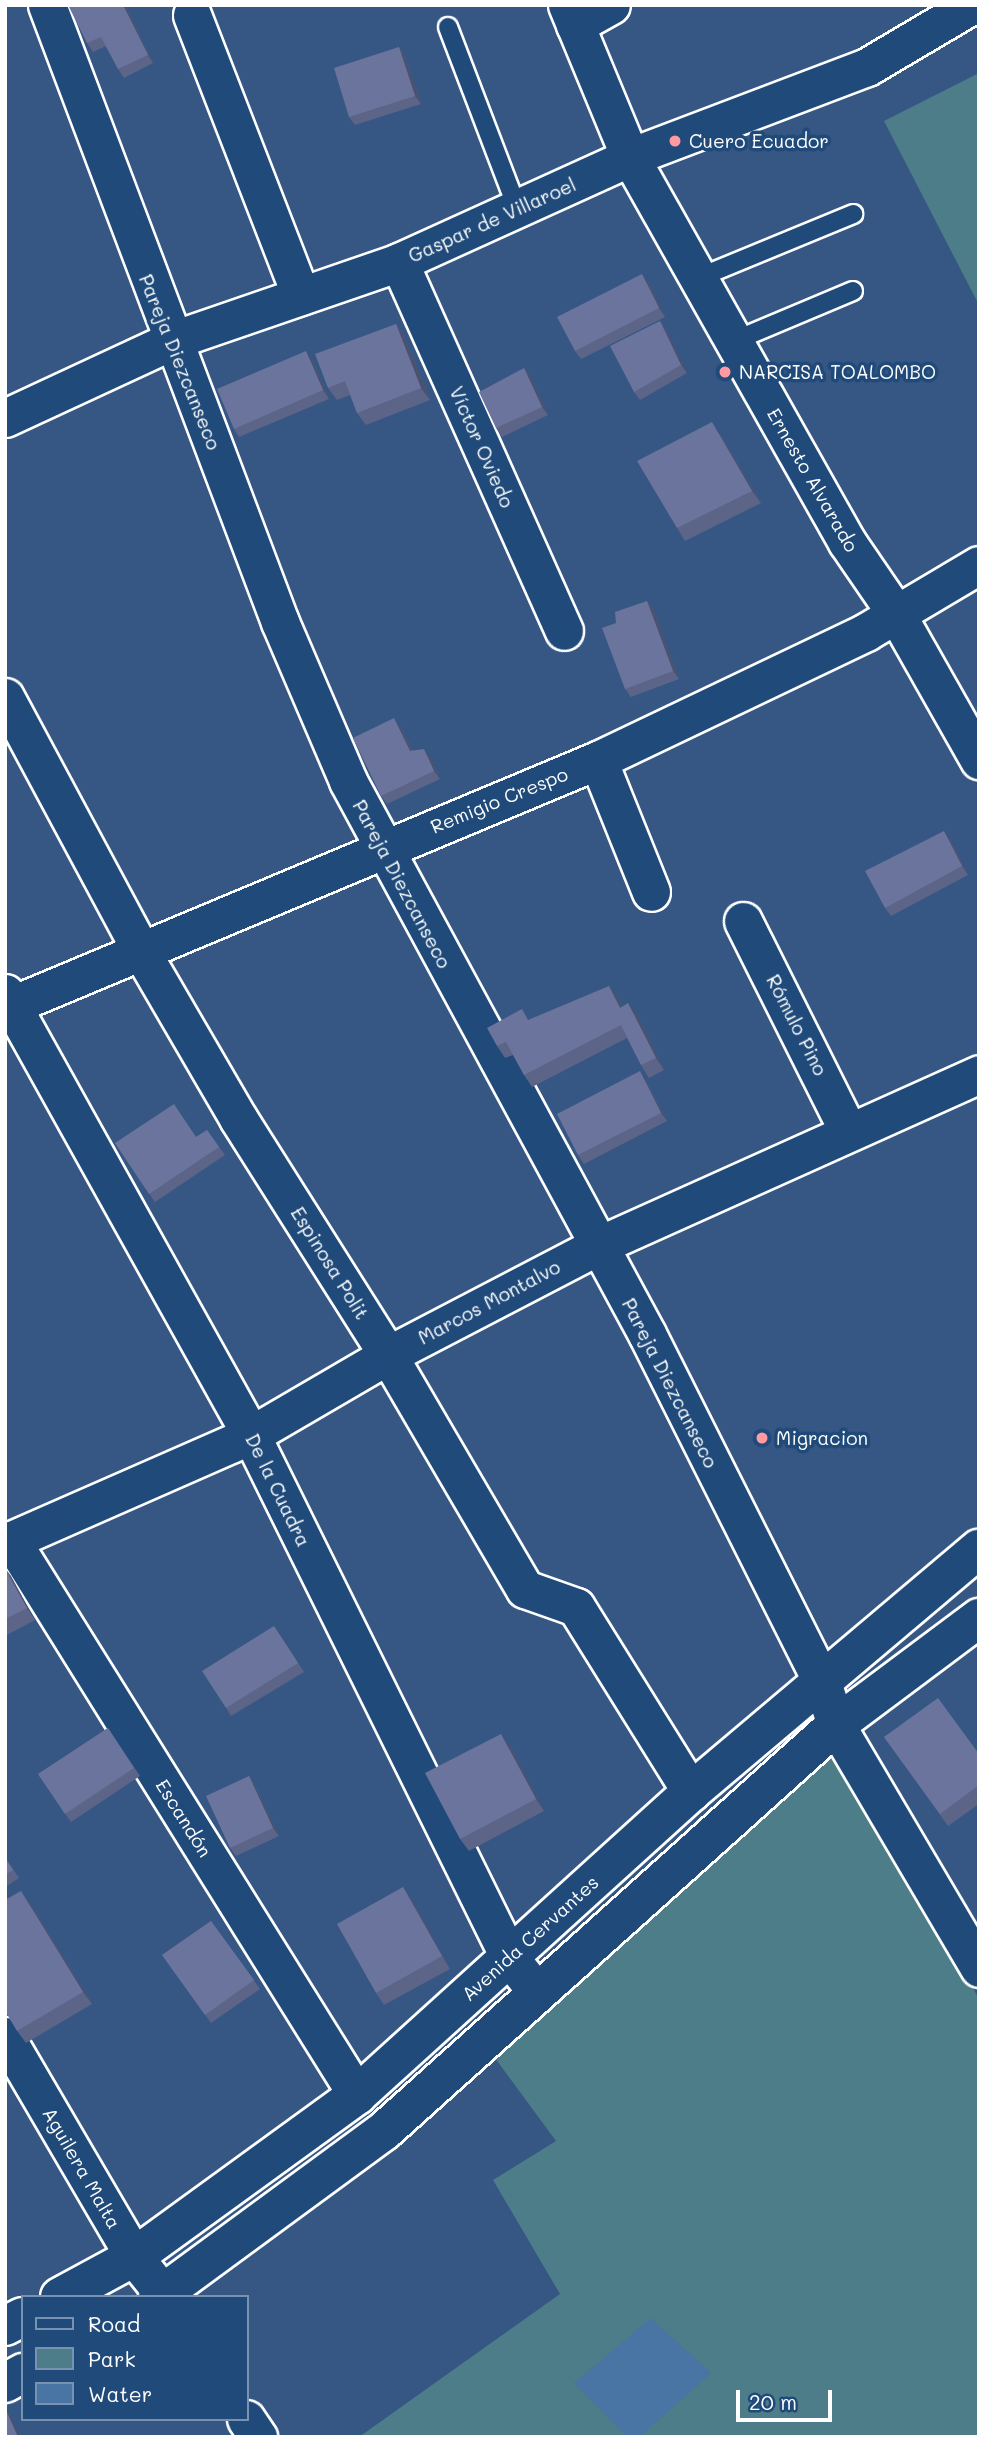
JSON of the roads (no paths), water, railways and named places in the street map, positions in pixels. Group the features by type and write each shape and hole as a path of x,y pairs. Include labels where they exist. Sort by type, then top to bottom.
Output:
{"street":[{"name":"Pareja Diezcanseco","path":"47,5 280,622 382,849 647,1334 822,1682 836,1726 979,1968"},
{"path":"571,15 611,5"},
{"name":"Gaspar de Villaroel","path":"5,418 173,341 399,262 630,157 867,67 972,5"},
{"path":"192,15 301,296"},
{"name":"Ernesto Alvarado","path":"571,15 630,157 847,542 897,615 979,760"},
{"name":"Víctor Oviedo","path":"399,262 564,631"},
{"name":"Remigio Crespo","path":"7,1002 142,953 382,849 598,760 897,615 979,565"},
{"name":"Espinosa Polit","path":"5,697 142,953 238,1118 388,1354 525,1589 576,1607 691,1792"},
{"path":"598,760 651,892"},
{"name":"Rómulo Pino","path":"743,921 848,1131"},
{"name":"De la Cuadra","path":"7,1002 251,1435 509,1957 537,1992"},
{"name":"Marcos Montalvo","path":"8,1541 251,1435 388,1354 597,1246 979,1074"},
{"name":"Escandón","path":"8,1541 357,2095"},
{"name":"Avenida Cervantes","path":"64,2295 134,2257 357,2095 691,1792 979,1549"},
{"path":"164,2295 384,2132 836,1726 979,1618"},
{"name":"Aguilera Malta","path":"5,2036 134,2257 162,2295"},
{"path":"5,2326 21,2318"},
{"path":"5,2383 21,2375"},
{"path":"247,2421 258,2437"}],"lane":[{"path":"448,27 517,208"},
{"path":"698,278 853,214"},
{"path":"734,341 853,291"}],"water":[{"path":"651,2318 711,2373 640,2437 627,2437 574,2383"}],"place":[{"name":"Cuero Ecuador","path":"675,141"},
{"name":"NARCISA TOALOMBO","path":"725,372"},
{"name":"Migracion","path":"762,1438"}]}
